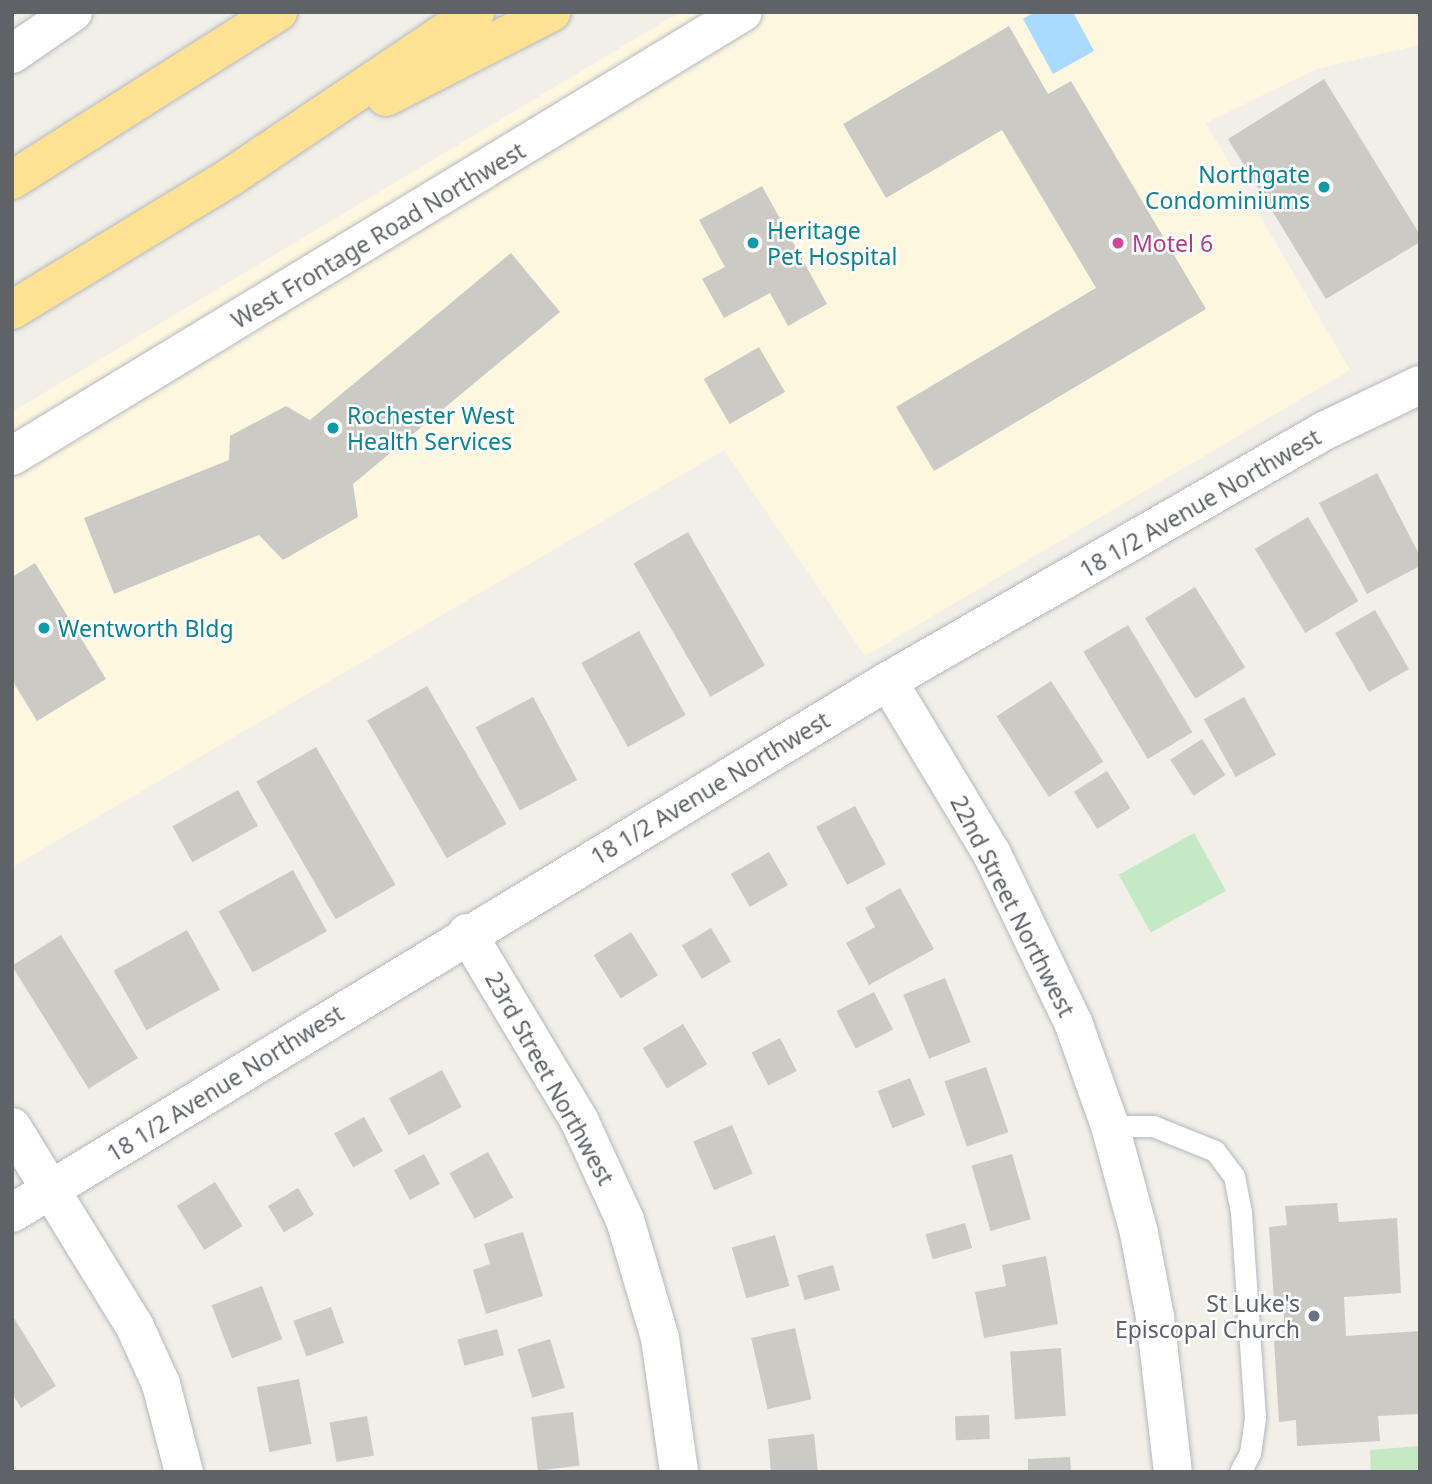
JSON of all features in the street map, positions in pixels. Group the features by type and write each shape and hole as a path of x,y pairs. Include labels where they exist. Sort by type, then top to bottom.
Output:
{"highway":[{"path":"12,180 278,12"},
{"path":"12,310 229,178 475,12"},
{"path":"229,178 552,12"}],"street":[{"path":"12,54 73,12"},
{"name":"West Frontage Road Northwest","path":"12,456 743,12"},
{"name":"18 1/2 Avenue Northwest","path":"12,1213 467,933 888,681 1324,431 1420,385"},
{"name":"22nd Street Northwest","path":"888,681 992,854 1073,1021 1110,1126 1139,1233 1155,1317 1173,1472"},
{"name":"23rd Street Northwest","path":"467,933 579,1120 625,1220 660,1338 679,1472"},
{"path":"12,1128 135,1326 161,1384 184,1472"}],"lane":[{"path":"1110,1126 1153,1126 1215,1151 1234,1176 1241,1212 1255,1419 1251,1452 1240,1472"}],"shaded area":[{"path":"680,12 1420,12 1420,45 1316,69 1206,123 1350,370 865,656 724,450 12,867 12,412"}],"green space":[{"path":"1194,833 1226,891 1151,932 1119,875"},
{"path":"1420,1446 1420,1472 1371,1472 1370,1450"}],"water":[{"path":"1035,12 1073,12 1094,51 1053,74 1023,19"}],"building":[{"name":"Motel 6","path":"1009,26 1048,94 1071,81 1206,309 934,471 896,407 1096,288 1002,130 886,198 843,124"},
{"name":"Northgate Condominiums","path":"1324,79 1420,235 1420,242 1326,299 1228,139"},
{"name":"Heritage Pet Hospital","path":"762,186 827,304 788,326 770,293 724,318 702,279 725,267 699,220"},
{"name":"Rochester West Health Services","path":"511,253 560,312 353,484 358,517 283,560 259,535 114,594 84,518 229,460 230,436 286,406 310,420"},
{"path":"759,347 785,392 730,424 704,379"},
{"path":"1377,473 1420,556 1420,566 1367,594 1319,503"},
{"path":"1308,517 1358,601 1305,633 1255,549"},
{"path":"688,532 765,665 710,697 633,564"},
{"name":"Wentworth Bldg","path":"35,563 106,679 37,721 12,680 12,577"},
{"path":"1195,587 1245,668 1195,699 1145,618"},
{"path":"1375,610 1409,669 1369,692 1335,633"},
{"path":"1128,625 1192,732 1148,759 1083,652"},
{"path":"639,631 686,715 628,747 581,663"},
{"path":"1051,681 1103,762 1049,797 996,716"},
{"path":"427,686 507,824 447,858 367,720"},
{"path":"533,697 577,780 520,811 476,728"},
{"path":"1244,697 1276,755 1236,777 1204,719"},
{"path":"1202,739 1225,775 1194,796 1170,760"},
{"path":"316,747 396,885 336,919 256,782"},
{"path":"1107,771 1130,808 1097,829 1074,792"},
{"path":"238,790 258,826 192,862 172,826"},
{"path":"855,806 886,864 847,885 816,827"},
{"path":"769,852 788,885 750,907 731,874"},
{"path":"293,870 327,931 253,972 219,911"},
{"path":"900,888 934,949 869,985 846,943 875,927 865,908"},
{"path":"711,928 731,961 702,979 682,946"},
{"path":"187,930 220,989 146,1030 114,971"},
{"path":"631,932 658,975 621,999 594,955"},
{"path":"61,935 138,1058 89,1089 12,966"},
{"path":"945,978 971,1042 929,1059 903,995"},
{"path":"874,992 893,1029 856,1048 837,1011"},
{"path":"683,1024 707,1064 667,1088 643,1048"},
{"path":"780,1038 797,1071 768,1085 751,1053"},
{"path":"986,1067 1008,1132 967,1147 944,1081"},
{"path":"442,1070 462,1107 409,1135 389,1098"},
{"path":"910,1078 925,1115 893,1128 878,1091"},
{"path":"364,1117 383,1151 353,1168 334,1133"},
{"path":"732,1125 753,1174 714,1190 693,1141"},
{"path":"488,1152 513,1197 475,1219 450,1173"},
{"path":"424,1154 440,1184 410,1200 394,1170"},
{"path":"1012,1154 1031,1219 990,1231 972,1166"},
{"path":"215,1182 243,1226 204,1250 177,1206"},
{"path":"298,1188 314,1215 284,1233 268,1206"},
{"name":"St Luke's Episcopal Church","path":"1337,1203 1339,1222 1397,1218 1401,1293 1344,1297 1346,1336 1420,1331 1420,1414 1378,1416 1380,1441 1297,1446 1296,1420 1279,1422 1274,1341 1285,1340 1283,1301 1274,1301 1269,1227 1287,1225 1285,1206"},
{"path":"965,1223 972,1248 933,1259 926,1234"},
{"path":"523,1232 543,1296 486,1314 473,1270 490,1264 484,1244"},
{"path":"775,1235 790,1286 746,1298 732,1247"},
{"path":"1046,1256 1058,1324 984,1338 975,1292 1006,1286 1002,1265"},
{"path":"833,1265 840,1290 805,1300 797,1275"},
{"path":"262,1286 282,1339 232,1359 212,1305"},
{"path":"331,1307 344,1343 306,1356 293,1321"},
{"path":"12,1315 56,1386 21,1408 12,1393"},
{"path":"795,1328 811,1399 768,1409 751,1338"},
{"path":"497,1329 504,1355 464,1366 457,1340"},
{"path":"550,1339 565,1388 532,1398 517,1349"},
{"path":"1061,1348 1066,1416 1015,1419 1010,1352"},
{"path":"299,1379 312,1444 269,1452 257,1387"},
{"path":"573,1412 580,1466 538,1471 531,1417"},
{"path":"989,1415 990,1439 956,1440 955,1416"},
{"path":"367,1416 374,1455 337,1462 330,1423"},
{"path":"814,1434 818,1472 771,1472 768,1439"},
{"path":"1070,1457 1071,1472 1028,1472 1028,1459"}],"place":[{"name":"Northgate Condominiums","path":"1324,187"},
{"name":"Heritage Pet Hospital","path":"753,243"},
{"name":"Motel 6","path":"1118,243"},
{"name":"Rochester West Health Services","path":"333,428"},
{"name":"Wentworth Bldg","path":"44,628"},
{"name":"St Luke's Episcopal Church","path":"1314,1316"}]}
